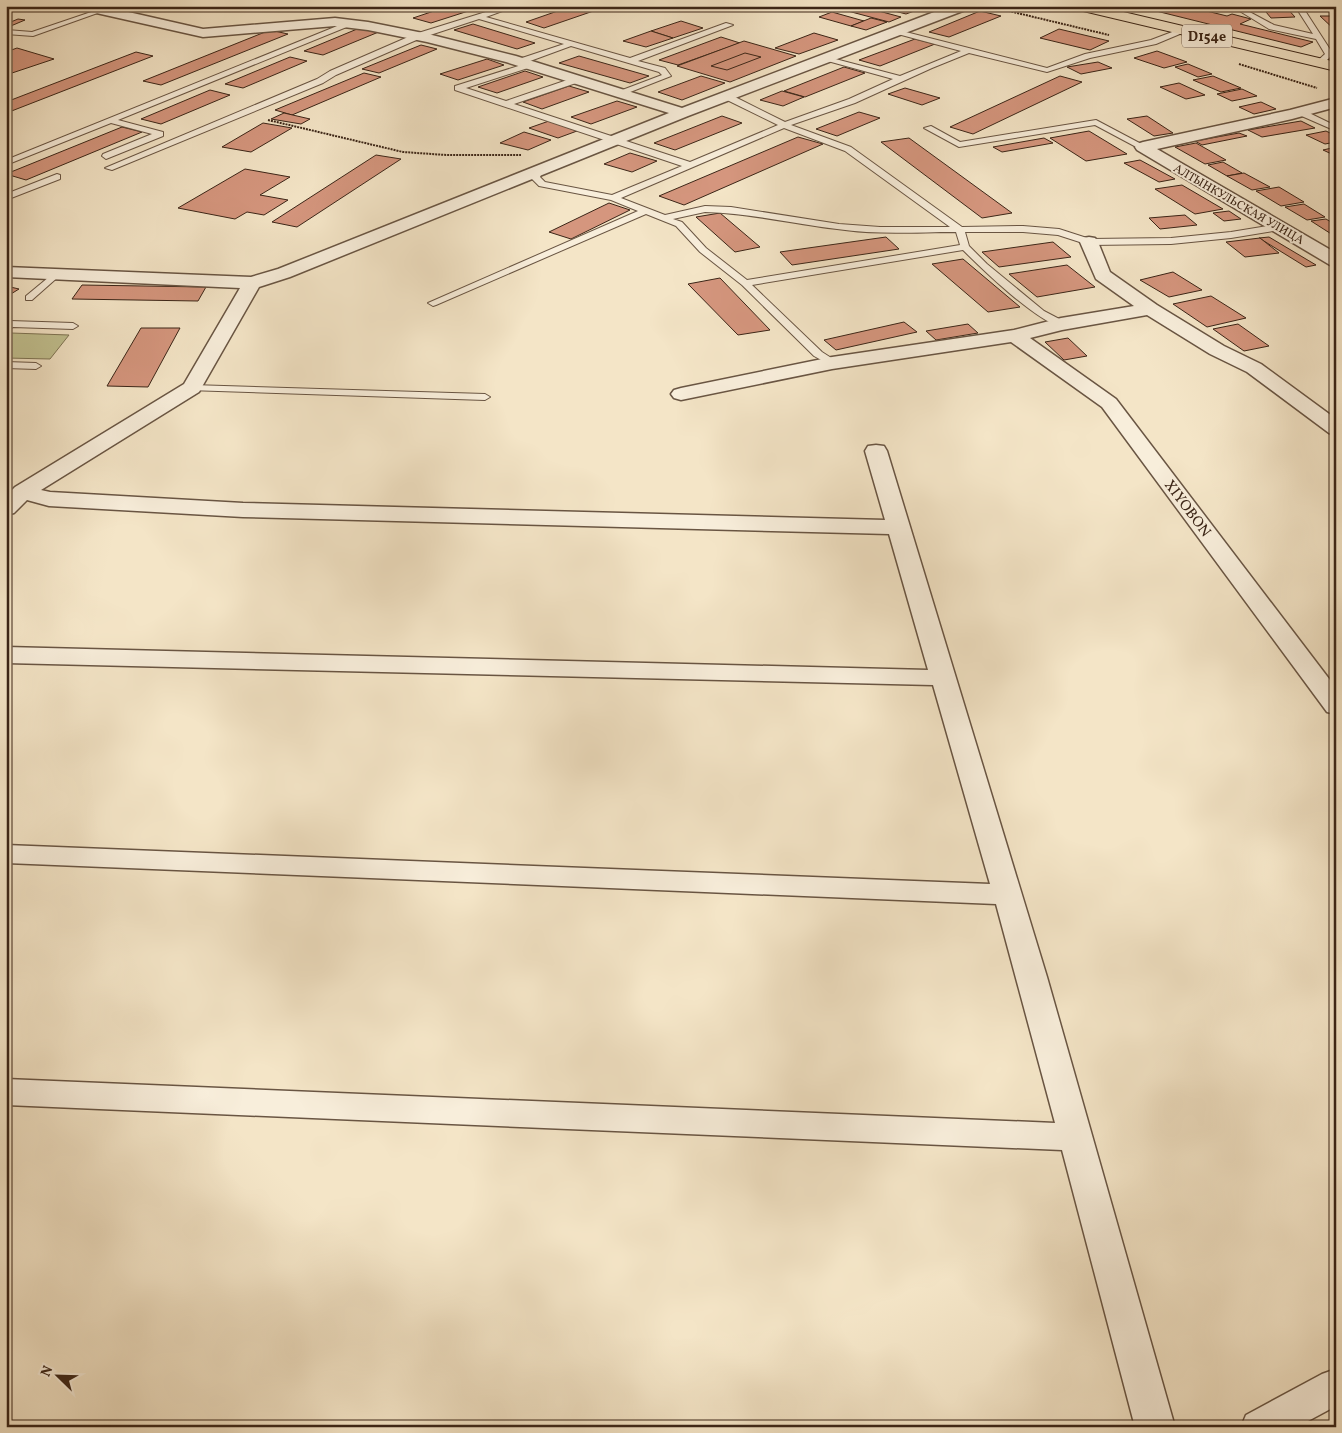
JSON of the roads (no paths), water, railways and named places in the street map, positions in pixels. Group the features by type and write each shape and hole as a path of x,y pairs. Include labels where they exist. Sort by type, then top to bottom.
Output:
{"main road":[{"name":"D154e","path":"1079,6 1336,67"}],"street":[{"path":"83,6 202,33 335,22 418,36 524,63 683,113"},
{"path":"6,272 252,282 284,273 516,181 540,178 616,140 962,6"},
{"path":"1143,147 1300,112 1336,102"},
{"name":"АЛТЫНКУЛЬСКАЯ УЛИЦА","path":"1143,147 1336,260"},
{"path":"1089,242 1102,275 1150,310 1217,350 1254,368 1336,429"},
{"path":"6,508 22,492 192,388 252,282"},
{"path":"681,394 832,363 1015,336 1061,324 1150,310"},
{"name":"XIYOBON","path":"1015,336 1109,404 1336,706"},
{"path":"876,451 1008,896 1076,1137 1154,1427"},
{"path":"22,492 49,498 244,510 899,527"},
{"path":"6,654 943,678"},
{"path":"6,854 1008,896"},
{"path":"6,1092 1076,1137"},
{"path":"1260,1427 1336,1386"}],"lane":[{"path":"109,168 320,81 333,73 418,36 513,6"},
{"path":"1298,6 1329,54 1319,63"},
{"path":"1320,6 1336,10"},
{"path":"7,32 33,34 102,10"},
{"path":"1242,10 1272,27 1319,38"},
{"path":"478,17 662,70 667,76 620,94"},
{"path":"6,164 350,24"},
{"path":"630,61 729,25"},
{"path":"898,31 968,51 1047,70 1088,56 1153,42 1183,31"},
{"path":"571,44 458,88 692,166"},
{"path":"613,198 785,125 852,100 968,51"},
{"path":"827,58 900,79"},
{"path":"506,104 576,80"},
{"path":"726,96 785,125 848,149 959,229 965,247 984,266 1041,313 1061,324"},
{"path":"1300,112 1336,129"},
{"path":"106,156 160,134 111,121"},
{"path":"928,128 959,145 1096,122 1143,147"},
{"path":"6,197 58,176"},
{"path":"540,178 613,198 679,224 703,250 745,283 818,354 832,363"},
{"path":"664,218 705,209 714,209 839,227 880,230 1022,229 1059,232 1089,242 1171,241 1231,235 1279,227"},
{"path":"434,303 646,211"},
{"path":"745,283 965,247"},
{"path":"29,298 55,275"},
{"path":"6,329 10,324 73,326"},
{"path":"6,365 36,366"},
{"path":"192,388 485,397"}]}
